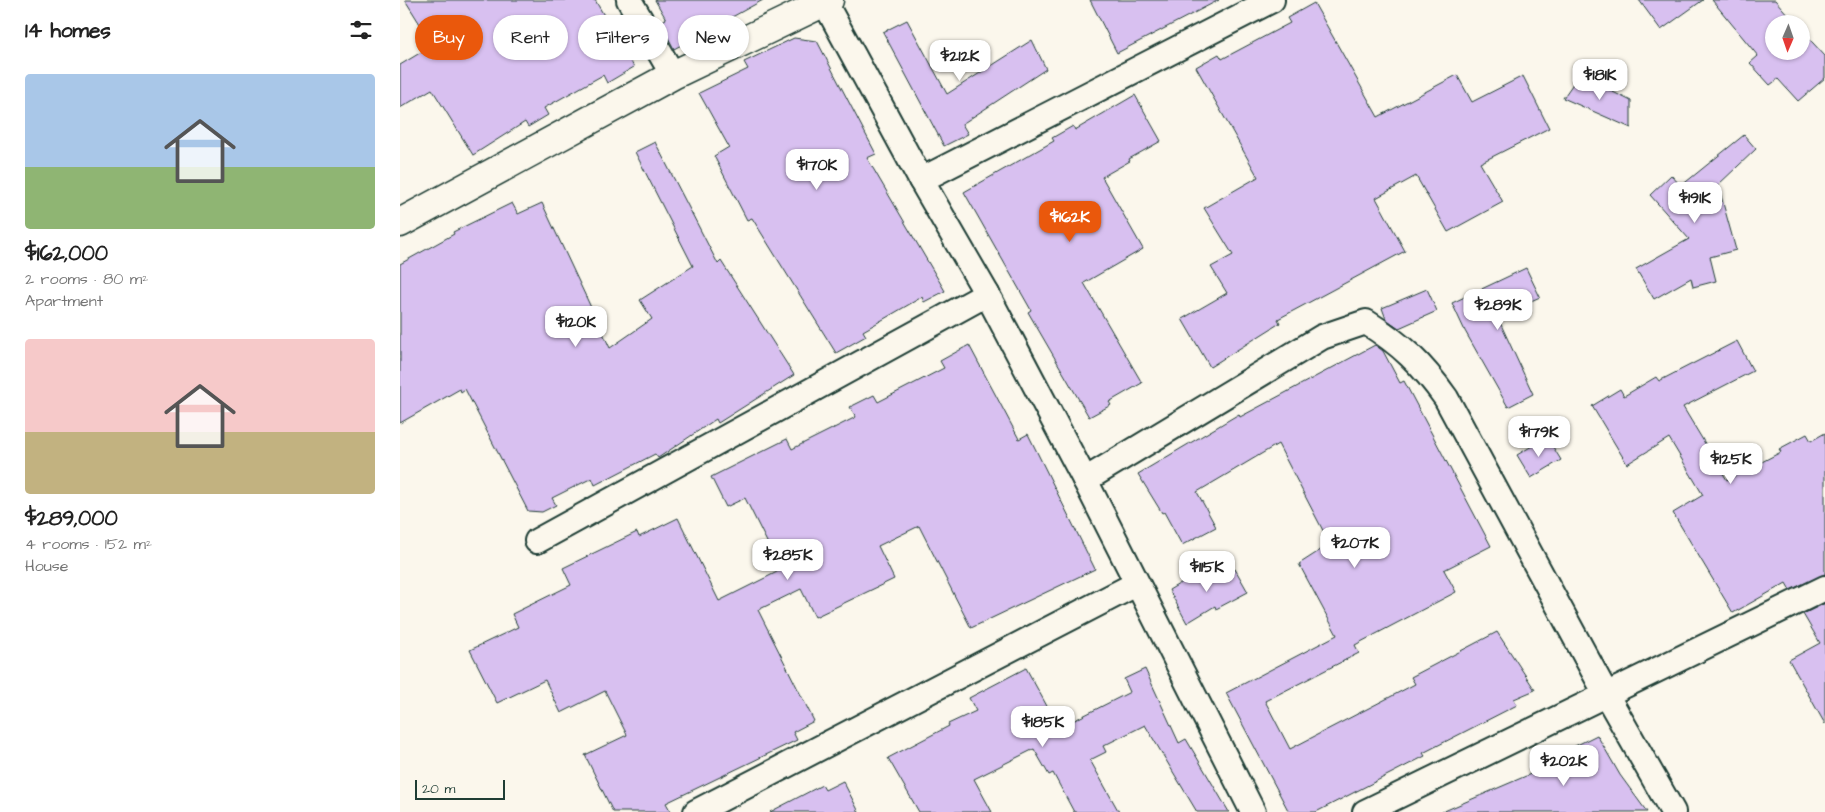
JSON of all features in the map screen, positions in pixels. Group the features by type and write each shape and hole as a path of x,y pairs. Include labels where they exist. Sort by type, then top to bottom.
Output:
{"main road":[{"path":"400,223 673,75 827,1"}],"street":[{"path":"629,0 673,75"},
{"path":"920,180 1272,0"},
{"path":"827,1 920,180 987,294 1085,480 1253,812"},
{"path":"537,541 987,294"},
{"path":"1085,480 1322,337 1366,322 1406,350 1426,370 1446,398 1607,696 1674,812"},
{"path":"696,812 1136,584"},
{"path":"1365,812 1607,696 1825,588"}],"building":[{"path":"405,0 595,0 604,15 578,15 578,60 630,60 634,67 607,83 603,75 544,108 548,115 528,127 525,122 473,155 432,89 400,108 400,65 415,56 415,60 483,60 483,15 415,16"},
{"path":"655,0 763,0 736,15 678,15 678,47 674,49 668,37 668,15 664,15"},
{"path":"1090,0 1219,0 1117,53"},
{"path":"1639,0 1703,0 1661,30"},
{"path":"1712,0 1775,0 1788,15 1765,15 1765,60 1810,60 1810,40 1825,56 1825,78 1798,101 1778,79 1770,85 1750,63 1758,56"},
{"path":"1314,3 1378,117 1457,75 1472,102 1523,76 1549,128 1480,163 1503,202 1448,232 1416,176 1376,198 1405,251 1278,319 1280,323 1210,367 1182,319 1227,293 1211,267 1233,255 1204,208 1258,177 1196,67 1219,54 1222,59 1290,23 1287,18"},
{"path":"907,20 947,94 1032,40 1046,69 962,124 968,134 944,146 883,32"},
{"path":"794,38 817,41 876,154 867,158 945,291 924,302 922,297 863,331 866,336 836,353 752,218 747,220 714,156 729,147 699,93 748,69 744,62"},
{"path":"1579,75 1631,101 1631,128 1563,98"},
{"path":"1135,95 1161,141 1102,177 1143,249 1084,283 1142,383 1109,402 1111,405 1089,417 1028,312 1031,310 964,192 1054,141 1052,138 1073,126 1075,130"},
{"path":"1744,135 1756,149 1718,185 1736,250 1710,257 1716,281 1693,287 1691,278 1654,299 1636,269 1689,239 1650,195 1671,175 1681,186"},
{"path":"655,142 718,264 721,261 794,375 718,423 716,419 658,458 655,454 595,485 592,478 552,498 556,505 542,512 528,511 465,389 461,392 460,389 400,423 400,264 454,234 453,232 512,203 518,214 542,203 610,348 652,319 640,300 693,266 635,152"},
{"path":"1526,268 1540,297 1497,316 1533,394 1508,407 1465,331 1452,303"},
{"path":"1427,289 1437,311 1399,328 1386,319 1382,308"},
{"path":"1737,341 1753,371 1683,407 1727,480 1781,452 1779,449 1807,434 1811,441 1825,433 1825,574 1790,590 1786,583 1733,613 1673,513 1703,495 1669,438 1627,464 1592,406 1620,389 1624,396 1656,377 1659,381"},
{"path":"969,345 1019,439 1028,434 1095,569 971,628 919,526 878,546 894,579 815,617 801,589 758,610 814,721 793,732 797,740 666,803 671,812 613,812 585,755 627,735 605,691 561,713 545,680 497,703 470,650 518,627 512,614 571,585 563,568 637,532 639,537 678,518 719,601 781,570 745,498 726,507 711,477 787,439 792,449 856,417 850,407 874,395 878,402 944,368 940,361"},
{"path":"1375,345 1383,351 1400,383 1404,381 1491,546 1444,570 1456,592 1355,645 1359,653 1265,701 1290,749 1415,684 1411,677 1497,632 1535,690 1514,699 1517,705 1423,753 1425,756 1316,812 1289,812 1226,693 1337,635 1299,564 1330,544 1278,444 1197,492 1216,527 1182,545 1164,512 1162,513 1138,474 1239,414 1240,417"},
{"path":"1547,437 1561,460 1531,478 1517,455"},
{"path":"1209,566 1216,579 1235,569 1248,592 1216,609 1215,606 1187,623 1169,590"},
{"path":"1825,603 1825,724 1789,660 1820,643 1803,614"},
{"path":"1026,668 1059,728 1130,692 1124,679 1145,669 1179,743 1186,739 1229,812 1197,812 1145,725 1103,746 1106,752 1090,760 1119,812 1074,812 1053,773 1049,775 1034,749 974,779 992,812 919,812 888,758 949,726 948,724 976,711 969,698"},
{"path":"1597,735 1620,775 1647,812 1442,812 1568,758 1563,752"},
{"path":"843,781 859,812 770,812 822,785 825,790"}]}
